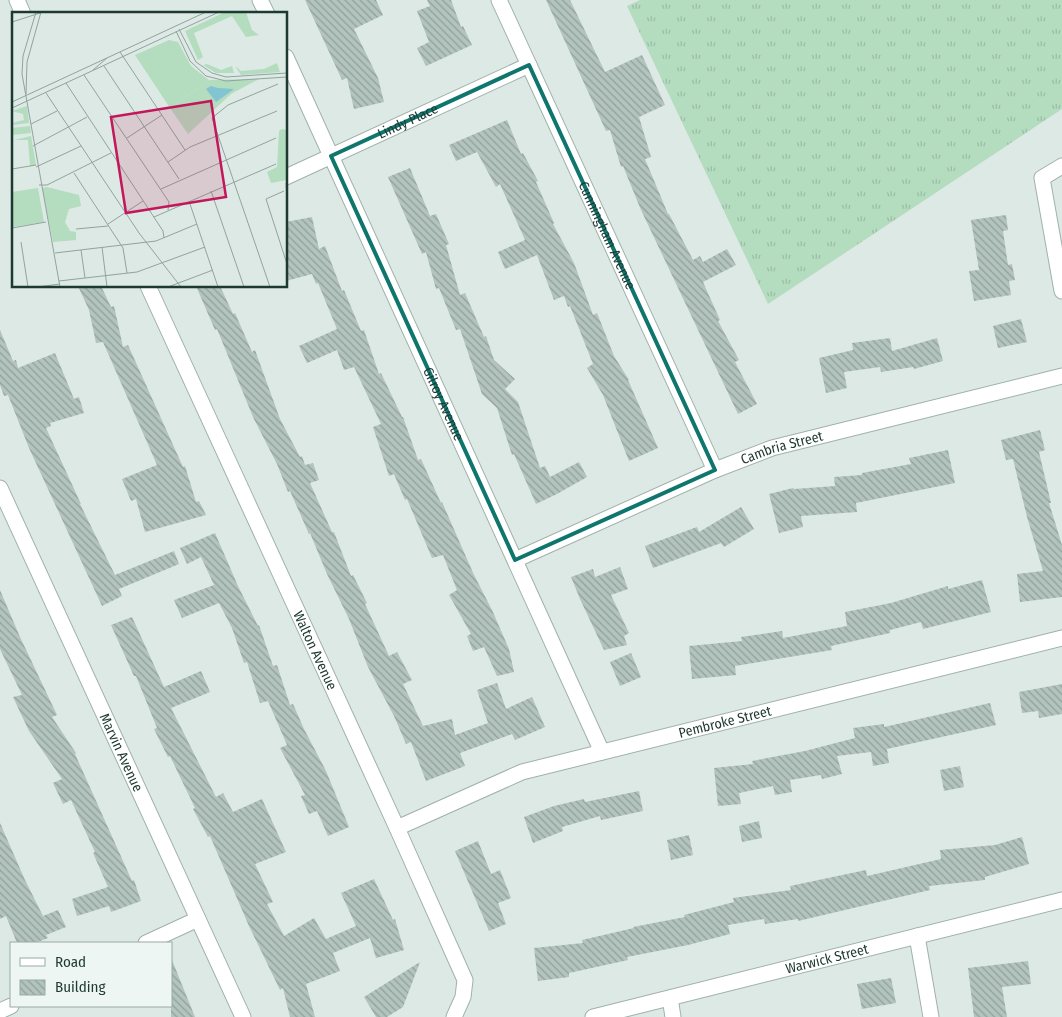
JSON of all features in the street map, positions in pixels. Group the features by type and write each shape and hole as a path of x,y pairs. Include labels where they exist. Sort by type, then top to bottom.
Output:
{"street":[{"path":"17,0 22,12"},
{"path":"260,0 266,12"},
{"name":"Cunningham Avenue","path":"499,0 715,470"},
{"name":"Gilroy Avenue","path":"288,61 602,752"},
{"name":"Lindy Place","path":"288,175 529,65"},
{"path":"1062,166 1042,178 1062,290"},
{"name":"Walton Avenue","path":"149,288 465,980 463,997 454,1017"},
{"name":"Cambria Street","path":"515,560 715,470 772,448 1062,376"},
{"name":"Marvin Avenue","path":"0,488 243,1017"},
{"name":"Pembroke Street","path":"397,828 522,772 1062,638"},
{"name":"Warwick Street","path":"593,1017 1062,900"},
{"path":"148,942 198,919"},
{"path":"917,936 931,1017"},
{"path":"670,998 673,1017"}],"highlighted area":[{"path":"529,65 715,470 515,560 331,156"}],"green space":[{"path":"640,0 1062,0 1062,109 768,304 627,6"}],"building":[{"path":"305,0 376,0 383,15 354,29 378,78 384,102 354,109 347,78 342,80"},
{"path":"427,0 451,0 461,27 463,26 472,45 426,66 417,48 429,42 417,11 430,6"},
{"path":"546,0 570,0 605,72 642,55 665,105 639,117 651,157 645,159 668,214 693,260 700,256 703,262 727,249 736,265 703,282 720,320 718,321 739,360 735,362 757,404 738,414 641,210 623,166 621,167 610,130 606,131"},
{"path":"507,120 521,154 523,153 538,181 536,182 553,224 574,263 593,315 597,313 614,356 629,380 658,448 629,461 603,395 587,368 593,364 570,306 568,307 564,296 554,300 537,255 505,269 498,252 525,240 500,184 496,187 477,152 456,161 449,145"},
{"path":"410,168 430,216 436,214 449,244 446,245 460,295 465,293 484,337 486,336 494,360 515,379 505,389 518,402 540,468 545,466 550,477 579,462 587,477 536,504 514,454 512,455 497,408 482,394 460,329 456,330 439,288 436,289 426,252 422,254 388,177"},
{"path":"1006,215 1008,230 1003,231 1008,265 1012,264 1015,280 1009,281 1011,295 974,301 969,271 979,270 971,220"},
{"path":"312,217 319,249 325,246 342,291 344,290 361,331 364,330 379,374 381,373 403,417 418,460 421,459 492,610 509,649 514,672 497,676 484,647 473,651 467,636 471,634 449,595 457,590 443,555 432,558 407,499 405,500 394,474 389,476 373,427 381,424 354,367 344,370 337,350 307,363 299,346 337,329 318,283 316,284 312,274 288,280 288,222"},
{"path":"79,288 102,288 111,307 114,306 123,347 128,345 183,467 185,466 196,502 199,501 206,515 145,532 136,499 131,501 122,479 157,465 103,342 96,343 89,310"},
{"path":"197,288 221,288 233,314 235,313 252,352 255,350 280,419 300,457 302,456 305,465 313,463 319,480 310,483 332,532 334,532 351,576 353,575 367,603 365,604 389,656 397,652 412,680 403,684 423,726 452,719 455,735 488,723 477,690 497,683 506,709 532,697 545,727 515,740 512,734 460,753 465,766 426,781 411,742 406,744 394,716 368,667 349,619 310,533 290,491 288,492 277,464 253,417 217,329 215,330"},
{"path":"1021,319 1027,342 998,348 993,326"},
{"path":"0,330 13,361 16,360 18,368 55,353 74,399 79,397 84,413 50,423 51,426 46,428 80,504 115,575 174,551 179,564 119,589 122,596 102,606 29,448 8,395 4,396 0,385"},
{"path":"890,338 892,351 937,338 943,361 914,369 913,367 881,372 880,367 844,372 847,388 826,393 819,358 853,350 852,343"},
{"path":"1040,430 1045,450 1039,452 1051,503 1049,503 1062,545 1062,597 1020,602 1017,574 1043,571 1013,459 1006,460 1001,440"},
{"path":"948,450 955,483 856,503 857,512 801,516 803,527 779,533 769,494 793,488 835,486 834,477 862,475 862,473 911,464 909,458"},
{"path":"741,507 754,529 724,547 721,543 653,568 645,546 697,527 699,532"},
{"path":"215,533 238,586 259,625 273,666 277,665 290,705 293,704 326,771 349,827 328,836 317,811 309,814 301,796 305,795 280,748 287,745 268,701 260,703 247,662 244,663 232,628 219,603 182,618 174,600 214,585 201,557 187,564 180,548"},
{"path":"620,567 628,589 611,595 629,633 624,636 627,645 604,650 571,577 593,569 595,577"},
{"path":"982,580 991,612 923,629 921,622 890,630 890,633 831,646 832,650 735,666 736,675 692,679 689,646 742,641 741,637 782,631 783,638 847,626 845,612 891,603 948,586 948,589"},
{"path":"0,590 57,715 52,717 76,753 132,881 134,880 141,901 111,912 109,906 77,916 72,899 108,887 93,853 95,852 71,800 63,804 53,783 62,779 29,731 13,697 22,695 0,649"},
{"path":"132,617 164,687 201,671 210,692 171,708 216,797 223,793 233,812 262,799 286,852 255,864 273,902 267,904 284,936 314,918 326,939 356,926 341,893 374,879 393,920 395,919 404,950 376,958 370,938 333,953 340,971 306,984 315,1017 290,1017 283,988 280,990 249,926 210,836 208,837 193,809 195,808 170,756 168,757 154,729 157,728 136,676 134,676 111,625"},
{"path":"631,653 641,677 620,686 610,662"},
{"path":"1062,684 1062,714 1039,718 1038,711 1022,713 1019,692"},
{"path":"990,703 996,725 887,749 889,763 873,766 871,752 837,756 842,774 822,779 821,775 790,780 792,792 775,795 773,786 739,793 741,804 718,806 714,768 753,764 752,761 805,751 855,738 853,728 884,724 884,727"},
{"path":"960,766 964,787 944,791 940,770"},
{"path":"639,791 643,811 601,820 600,816 562,827 563,831 533,843 524,817 554,806 584,799 585,802"},
{"path":"759,821 762,838 742,842 739,826"},
{"path":"0,823 43,916 58,910 66,927 46,935 48,938 38,942 17,942 6,916 0,919"},
{"path":"689,835 693,855 671,860 667,840"},
{"path":"1022,837 1029,864 985,877 985,880 929,886 930,890 798,921 798,919 765,924 764,919 728,925 730,934 688,945 627,957 628,960 569,973 569,977 538,981 534,948 583,943 582,940 633,927 685,917 684,915 734,902 733,898 791,890 790,886 866,870 867,876 941,859 940,850 995,845"},
{"path":"478,841 491,874 500,870 511,898 498,903 506,924 489,931 455,851"},
{"path":"172,960 195,1017 171,1017 172,1007"},
{"path":"1028,961 1031,984 1002,987 1007,1017 974,1017 968,968"},
{"path":"420,962 403,1007 387,1017 376,1017 364,997"},
{"path":"891,978 896,1003 862,1009 857,984"}]}
